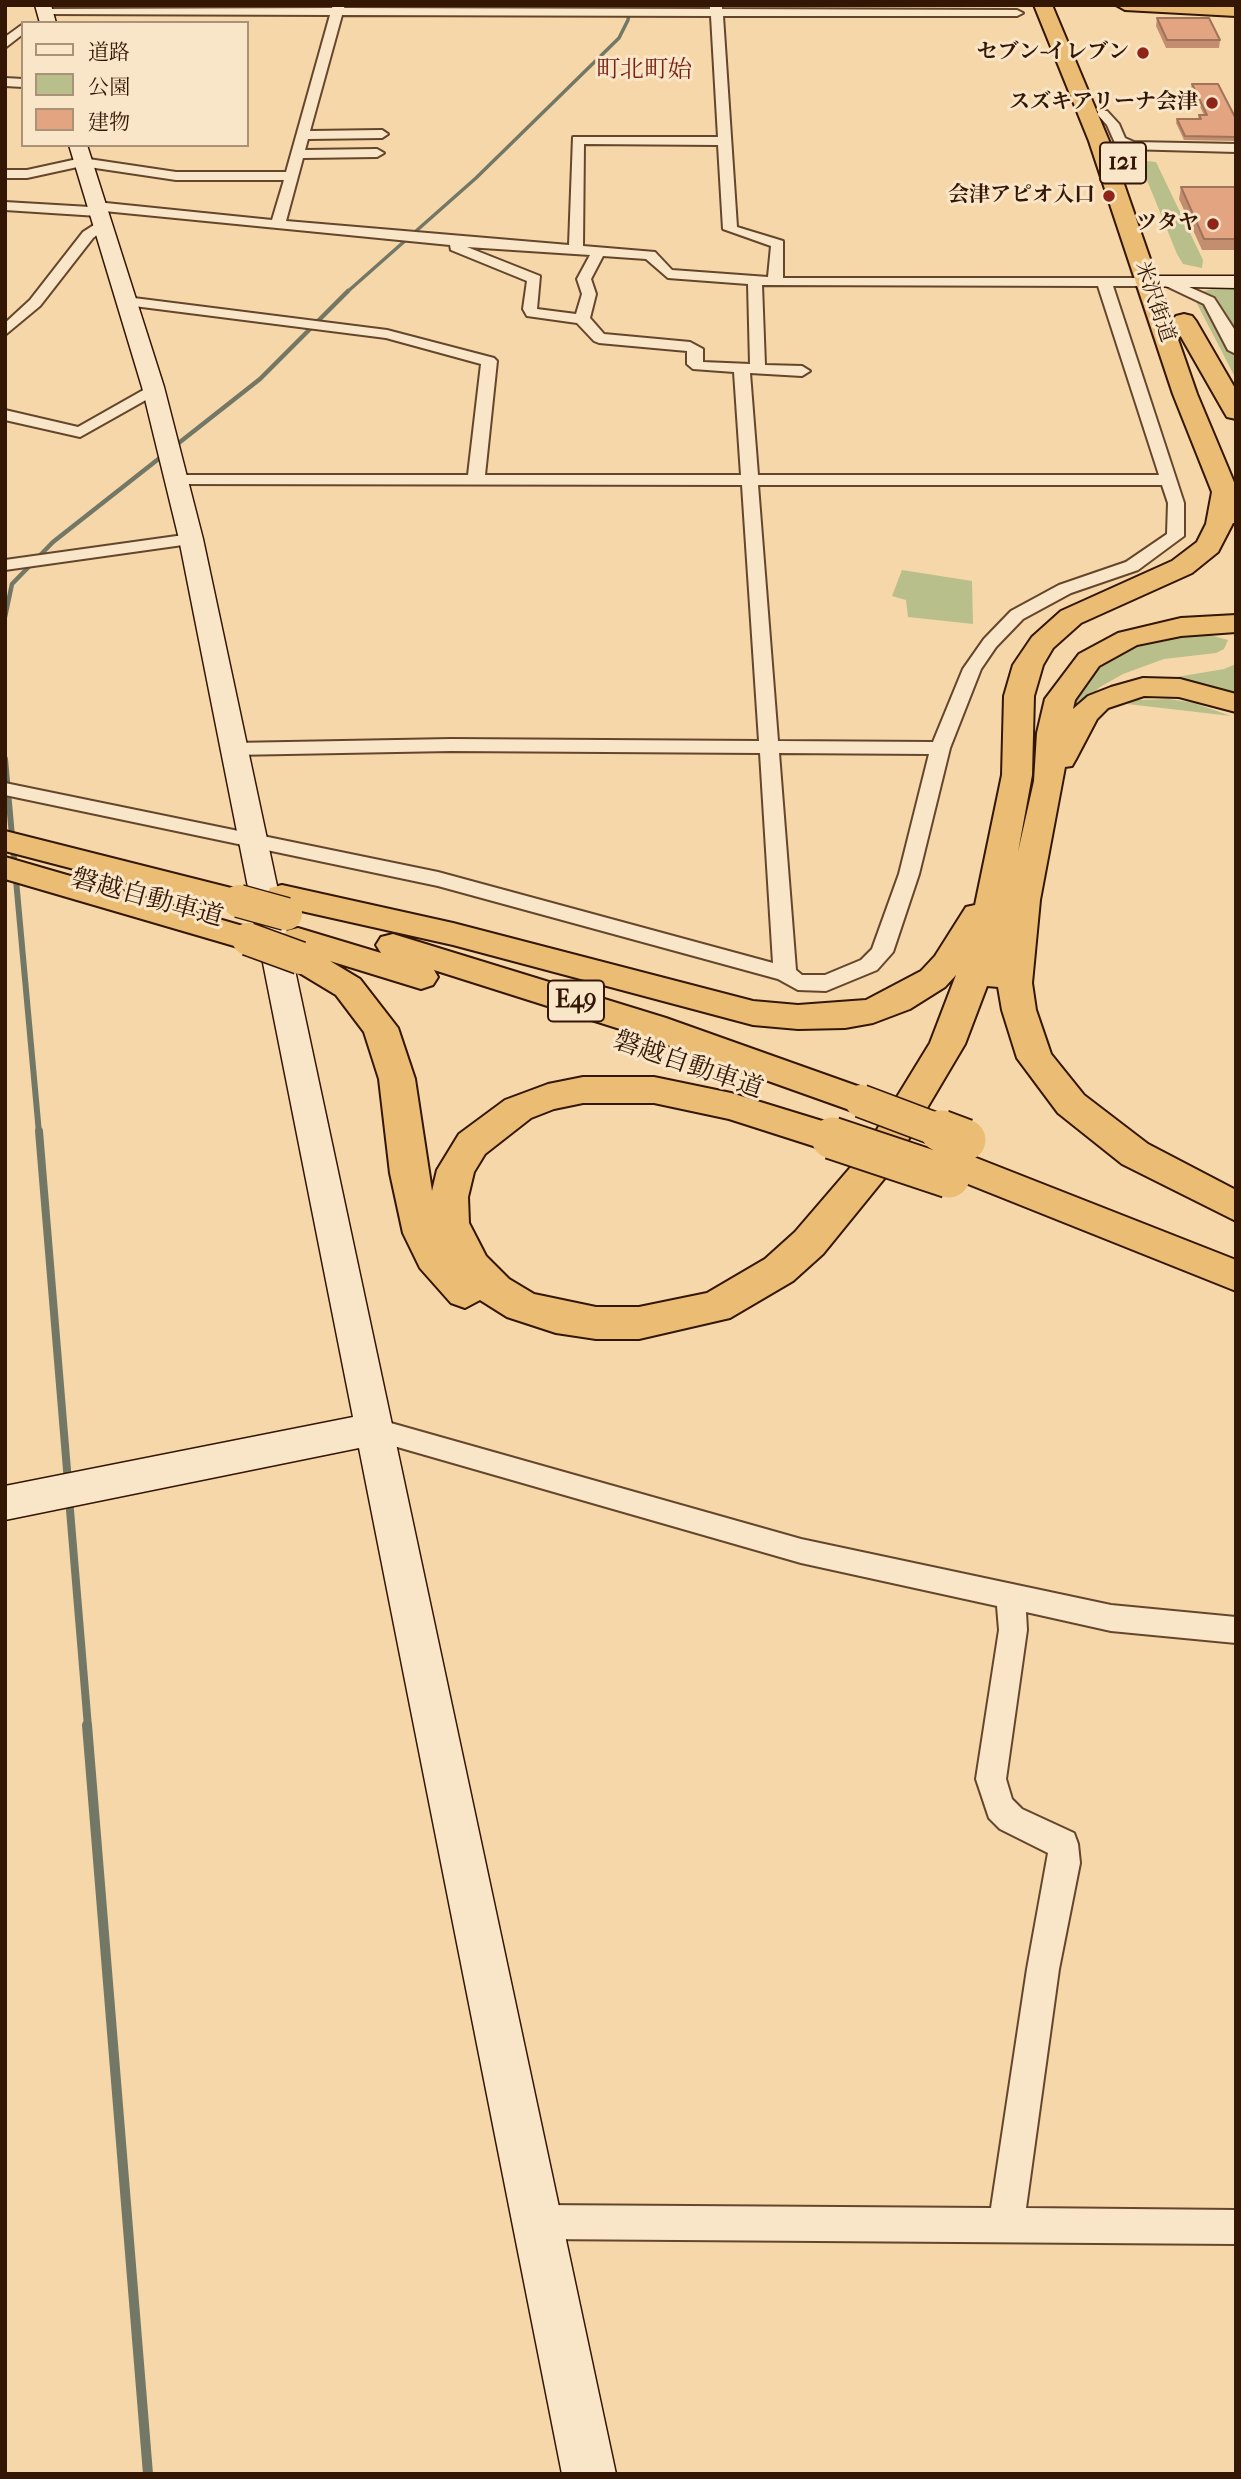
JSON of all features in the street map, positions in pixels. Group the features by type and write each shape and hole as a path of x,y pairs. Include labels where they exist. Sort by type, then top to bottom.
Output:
{"highway":[{"name":"米沢街道","path":"1043,5 1158,282 1184,321 1236,459"},
{"name":"米沢街道","path":"1062,5 1103,114 1158,282 1185,394 1236,520"},
{"path":"1125,5 1236,11"},
{"path":"1184,321 1236,412"},
{"path":"1225,491 1219,524 1208,546 1182,567 1108,598 1072,617 1042,643 1028,665 1018,696 1017,775 1010,893 1015,983 1025,1034 1050,1082 1080,1112 1135,1154 1236,1207"},
{"path":"1017,775 1049,688 1075,656 1120,629 1157,619 1230,617"},
{"path":"1049,781 1052,733 1060,699 1089,660 1144,635 1230,617"},
{"path":"1226,1263 957,1160 846,1120 731,1107 654,1090 594,1089 548,1097 518,1109 472,1144 456,1170 449,1197 450,1223 458,1245 471,1267 495,1290 521,1306 556,1317 596,1323 639,1323 680,1317 716,1307 749,1290 779,1270 809,1243 875,1164 913,1102 947,1044 1010,893 1049,781 1078,723 1098,702 1143,687 1180,688 1236,703"},
{"name":"磐越自動車道","path":"5,841 115,880"},
{"path":"5,865 115,880 242,913"},
{"path":"115,880 291,927 453,934 680,996 753,1013 798,1017 845,1016 873,1011 933,979 1010,893"},
{"path":"291,927 348,987 380,1028 397,1079 409,1173 422,1233 434,1257 453,1281 477,1303 506,1321 544,1335 583,1341 658,1341 728,1322 792,1285 834,1246 895,1171 932,1109 982,1009 1010,893"},
{"name":"磐越自動車道","path":"242,913 291,927 846,1120"}],"street":[{"path":"278,224 338,8"},
{"path":"42,10 338,8 623,12 716,8 1017,13"},
{"path":"716,8 730,229 778,244 775,282"},
{"path":"6,43 21,29"},
{"path":"1103,114 1124,144 1149,148 1236,148"},
{"path":"303,135 382,134"},
{"path":"576,249 578,140 723,141"},
{"path":"1123,160 1131,153 1149,148"},
{"path":"298,153 377,153"},
{"path":"5,174 27,174 80,154 176,176 291,176"},
{"path":"80,154 154,389 191,539 589,2474"},
{"path":"5,206 99,215 278,224 441,241 650,255 668,274 755,282 1236,282"},
{"path":"5,331 35,303 88,235 99,215"},
{"path":"441,241 514,273 535,279 530,309 533,313 582,319 599,338 690,347 695,349 695,364 698,366 750,371 802,371"},
{"path":"582,319 589,293 584,279 599,251"},
{"path":"755,282 750,371 750,480 785,974"},
{"path":"5,789 438,879 785,974 798,982 825,983 869,965 882,952 909,874 940,748 972,669 990,643 1017,615 1065,589 1132,566 1175,536 1176,503 1104,282"},
{"path":"1158,282 1209,301 1226,327 1236,350"},
{"path":"126,300 387,334 489,361 476,480"},
{"path":"5,415 80,432 154,389"},
{"path":"172,461 476,480 1169,480"},
{"path":"12,564 191,539"},
{"path":"233,749 451,745 940,748"},
{"path":"23,1499 373,1429 801,1551 1111,1618 1236,1630"},
{"path":"1008,2226 1009,2199 1043,1969 1064,1863 1063,1844 1012,1819 1000,1808 991,1779 1013,1630 1011,1597"},
{"path":"538,2222 1236,2227"}],"green space":[{"path":"1156,162 1203,260 1202,268 1183,264 1177,254 1140,163"},
{"path":"1212,289 1236,289 1236,379 1192,294"},
{"path":"902,570 972,581 973,624 908,617 906,600 892,596"},
{"path":"1206,634 1228,640 1224,649 1216,653 1164,659 1123,674 1100,687 1076,708 1061,716 1101,658 1146,640"},
{"path":"1236,664 1236,696 1222,689 1159,680 1224,669"},
{"path":"1169,699 1194,703 1231,716 1127,704 1138,700"}],"building":[{"path":"1157,18 1209,18 1220,40 1167,40"},
{"name":"スズキアリーナ会津","path":"1192,84 1218,84 1236,119 1236,137 1185,136 1177,119 1201,119 1199,115 1207,115"},
{"name":"ツタヤ","path":"1181,187 1236,187 1236,239 1204,239"}],"waterway":[{"path":"346,293 476,178 619,38 628,20 630,5"},
{"path":"5,617 12,584 53,542 260,379 346,293"},
{"path":"5,759 39,1133"},
{"path":"39,1131 68,1482"},
{"path":"69,1498 88,1727"},
{"path":"87,1725 148,2474"}],"place":[{"name":"セブン-イレブン","path":"1143,53"},
{"name":"スズキアリーナ会津","path":"1212,103"},
{"name":"会津アピオ入口","path":"1109,196"},
{"name":"ツタヤ","path":"1213,224"}],"district":[{"name":"町北町始","path":"644,71"}]}
